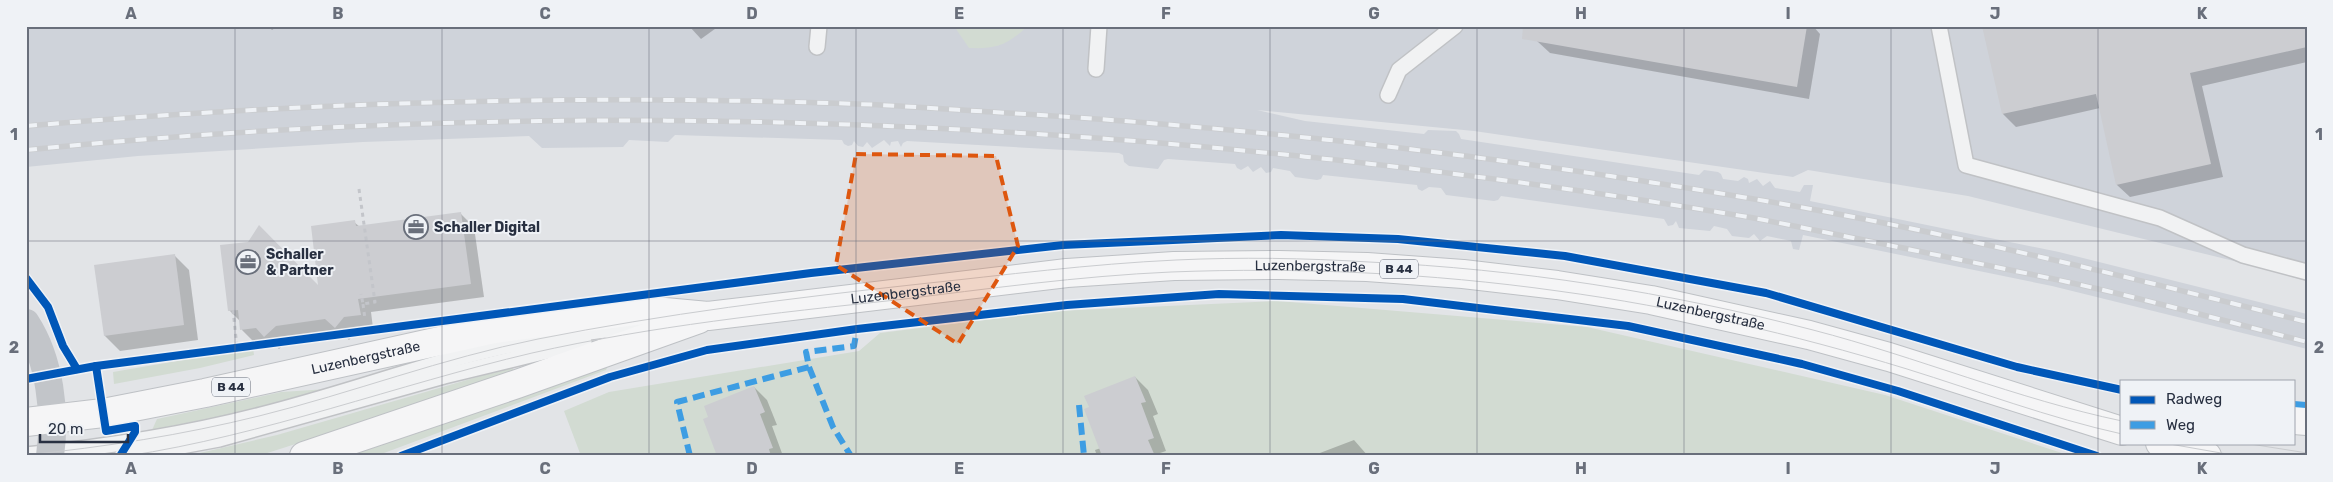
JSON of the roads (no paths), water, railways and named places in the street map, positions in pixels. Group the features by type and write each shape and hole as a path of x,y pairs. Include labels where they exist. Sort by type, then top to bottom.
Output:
{"main road":[{"name":"Luzenbergstraße","path":"39,421 205,393 494,329 643,310 708,316 1067,273 1174,266 1279,265 1367,267 1463,274 1557,285 1651,300 1809,335 1889,357 2120,431"},
{"name":"Luzenbergstraße","path":"304,456 498,391 708,316"},
{"name":"Luzenbergstraße","path":"2075,417 2120,416"},
{"path":"2164,444 2207,456"}],"street":[{"path":"26,324 36,338 48,375 39,421 42,454"}],"lane":[{"path":"817,47 819,26"},
{"path":"1096,69 1099,26"},
{"path":"1388,95 1399,70 1455,26"},
{"path":"1939,26 1966,165 2160,218 2243,255 2307,272"},
{"path":"42,454 128,443 253,417 443,363 534,340 708,316"},
{"path":"126,456 219,439 537,352 708,316"}],"tram line":[{"path":"26,455 143,440 230,423 294,407 503,347 585,330 680,314 872,289 1080,267 1224,258 1321,260 1481,270 1593,284 1704,304 1813,330 2006,390 2120,421"},
{"path":"127,456 229,436 481,366 532,353 622,335 759,315 1033,283 1171,272 1267,270 1365,273 1462,280 1558,291 1690,313 1778,333 1864,356 2041,412 2120,434"},
{"path":"2170,444 2238,456"},
{"path":"2250,444 2307,453"}],"railway":[{"path":"26,126 234,111 442,102 546,100 754,101 877,105 1102,119 1289,136 1475,157 1754,199 1962,239 2307,322"},
{"path":"26,150 242,132 459,123 676,121 892,126 1109,139 1325,159 1540,185 1754,218 2081,285 2307,342"}],"place":[{"name":"Schaller Digital","path":"416,227"},
{"name":"Schaller & Partner","path":"248,262"}]}
